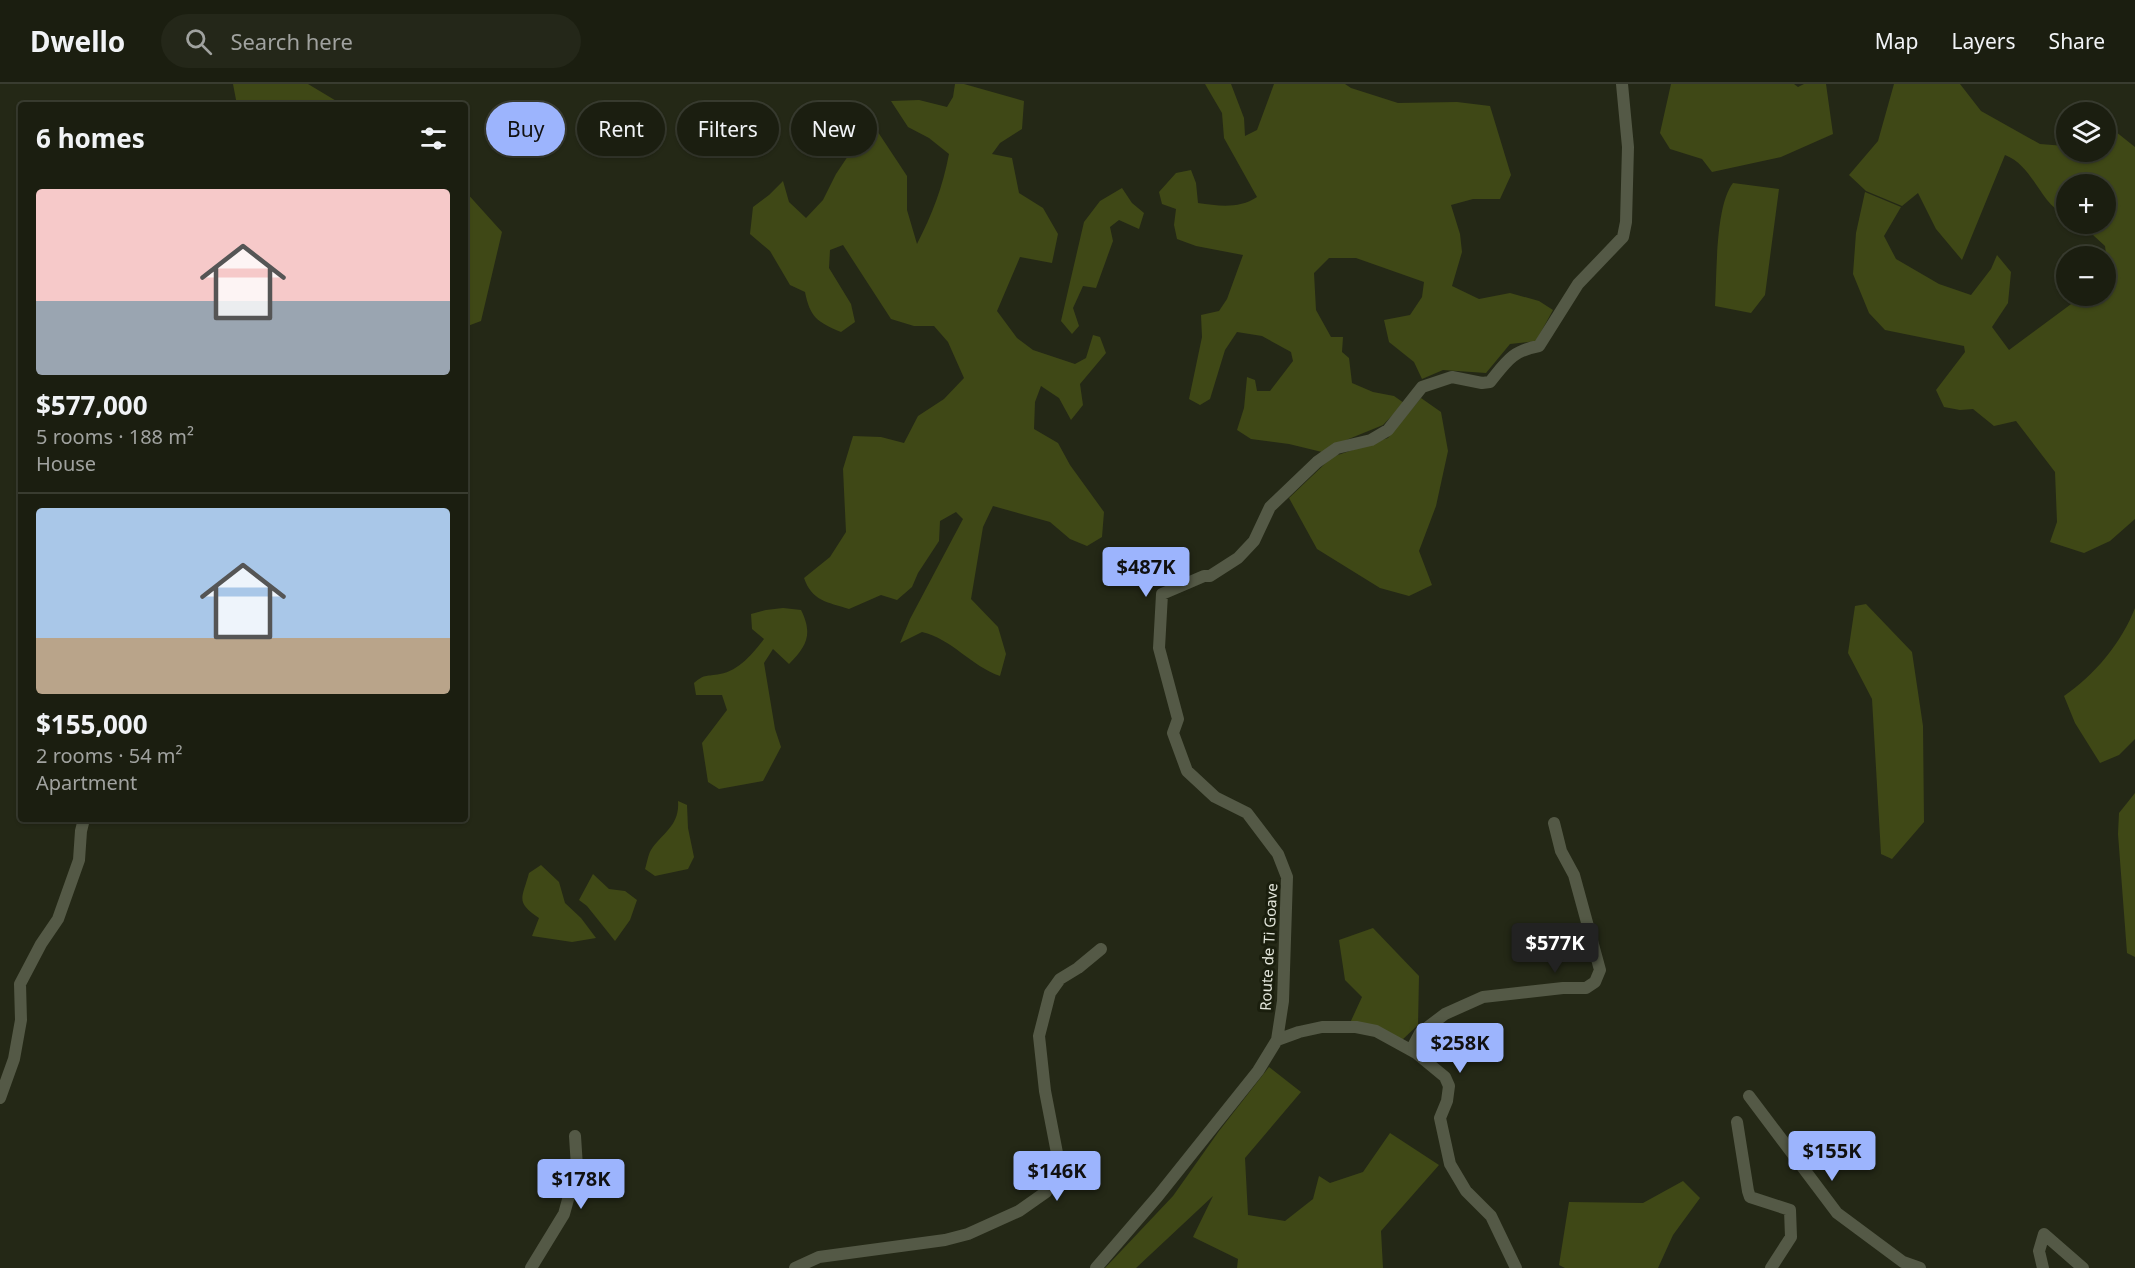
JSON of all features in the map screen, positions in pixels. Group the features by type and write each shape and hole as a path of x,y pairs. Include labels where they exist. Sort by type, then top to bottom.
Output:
{"street":[{"name":"Route de Ti Goave","path":"1096,1268 1158,1196 1258,1071 1277,1040 1283,1001 1287,877 1278,854 1247,813 1215,797 1187,771 1173,732 1178,719 1159,648 1162,594 1204,576 1210,576 1238,558 1254,541 1265,516 1277,498 1317,462 1337,448 1371,440 1388,430 1422,387 1452,377 1482,383 1490,382 1513,354 1539,346 1578,284 1623,237 1626,222 1628,147 1622,84"},
{"path":"1,1094 14,1059 21,1020 20,984 41,944 58,919 79,860 83,822"},
{"path":"1411,1050 1420,1033 1445,1014 1483,997 1563,988 1586,988 1595,982 1600,970 1574,875 1561,851 1554,823"},
{"path":"795,1268 819,1257 945,1240 968,1234 1019,1210 1046,1192 1054,1176 1057,1153 1048,1110 1039,1036 1050,993 1060,979 1101,949"},
{"path":"1277,1040 1322,1027 1356,1027 1376,1031 1411,1050 1445,1077 1449,1086 1447,1101 1440,1118 1450,1164 1466,1191 1491,1216 1515,1268"},
{"path":"1749,1096 1837,1213 1903,1262 1920,1268"},
{"path":"1737,1122 1750,1197 1790,1210 1791,1237 1771,1268"},
{"path":"531,1268 564,1214 577,1167 575,1136"},
{"path":"2043,1268 2039,1251 2044,1234 2083,1268"}],"green space":[{"path":"233,84 308,84 338,102 236,102"},
{"path":"955,84 964,84 1024,101 1022,129 1000,143 992,154 1012,158 1019,193 1043,208 1058,234 1052,263 1020,257 997,311 1017,338 1033,350 1075,364 1086,358 1093,335 1100,337 1106,353 1080,384 1083,405 1071,420 1059,398 1041,386 1035,402 1034,429 1058,443 1070,465 1104,512 1102,537 1087,546 1070,539 1050,522 993,506 983,527 971,599 998,627 1006,654 1000,676 980,666 933,635 922,632 900,643 910,619 963,519 956,512 940,521 939,541 918,573 912,587 897,600 881,595 849,609 821,600 807,586 804,578 830,557 846,532 843,469 853,436 881,437 904,443 918,416 944,399 964,378 948,342 934,326 914,326 891,319 843,245 830,250 829,268 851,304 855,322 841,332 816,318 809,307 805,292 790,285 770,251 750,234 753,207 783,181 789,202 806,218 823,200 848,156 877,156 877,131 907,176 907,210 917,244 936,200 949,154 929,138 908,127 891,101 919,100 947,107 953,97"},
{"path":"1205,84 1231,84 1244,118 1245,136 1257,130 1274,84 1345,84 1398,103 1457,102 1490,106 1511,175 1500,199 1473,199 1451,205 1460,234 1462,252 1452,286 1479,299 1510,293 1539,301 1553,310 1536,341 1510,344 1486,373 1443,370 1422,379 1414,362 1389,342 1384,320 1410,315 1422,297 1424,282 1356,258 1329,258 1314,273 1316,310 1331,337 1343,337 1342,352 1349,358 1352,383 1373,392 1394,396 1404,403 1383,425 1322,452 1289,444 1251,439 1237,430 1244,408 1247,377 1255,380 1257,391 1270,391 1293,361 1291,352 1262,336 1237,332 1225,350 1210,399 1200,405 1189,399 1202,337 1201,315 1219,311 1227,299 1243,255 1196,246 1177,239 1174,225 1176,209 1162,204 1159,192 1176,173 1191,170 1196,183 1198,203 1236,205 1257,197 1224,138 1222,113"},
{"path":"1671,84 1794,84 1798,87 1804,84 1826,84 1833,134 1781,157 1712,172 1702,159 1670,149 1660,133"},
{"path":"1894,84 1960,84 1981,111 2040,144 2056,145 2056,162 2116,162 2116,132 2135,147 2135,519 2110,541 2084,553 2050,542 2057,522 2055,472 2016,421 1994,426 1973,409 1960,410 1944,407 1936,390 1965,352 1964,346 1885,330 1869,313 1853,274 1856,233 1865,192 1901,207 1884,236 1896,259 1939,284 1971,295 1991,269 1997,255 2011,272 2008,303 1992,327 2009,350 2068,306 2116,306 2116,246 2105,246 2092,234 2116,234 2116,174 2056,174 2056,208 2023,168 2005,155 1962,260 1936,229 1918,193 1902,206 1866,191 1849,175 1878,141"},
{"path":"1733,183 1779,189 1765,295 1751,313 1715,306 1720,224 1727,194"},
{"path":"1122,188 1132,203 1144,213 1139,229 1119,220 1110,227 1113,241 1096,288 1083,286 1073,308 1079,326 1072,334 1061,321 1084,222 1100,201"},
{"path":"468,194 502,232 481,321 468,326"},
{"path":"1421,398 1441,412 1448,451 1436,506 1419,551 1432,585 1409,596 1380,588 1317,549 1289,498 1332,457 1388,438"},
{"path":"1866,604 1912,652 1923,726 1924,822 1892,859 1881,854 1872,699 1848,653 1855,606"},
{"path":"783,608 801,610 805,618 807,633 804,645 789,664 773,649 764,663 775,729 781,747 763,781 719,789 708,782 702,743 727,710 722,695 696,695 694,683 704,677 727,672 745,661 764,639 752,629 751,614"},
{"path":"2135,608 2135,739 2119,755 2100,763 2075,723 2064,696 2086,679 2115,646"},
{"path":"2135,793 2135,957 2127,953 2118,834 2119,813"},
{"path":"678,801 687,805 688,828 694,857 688,869 655,876 645,869 648,857 655,844 673,823 678,810"},
{"path":"541,865 559,882 565,903 581,918 596,938 572,942 532,936 539,918 526,908 522,899 529,873"},
{"path":"593,874 609,889 625,891 637,900 630,920 615,941 587,906 579,900"},
{"path":"1373,928 1419,976 1418,1025 1402,1040 1350,1023 1362,997 1345,980 1339,940"},
{"path":"1269,1067 1301,1092 1245,1158 1248,1215 1285,1221 1313,1199 1319,1176 1330,1183 1363,1172 1390,1133 1439,1165 1381,1231 1383,1268 1237,1268 1238,1259 1193,1237 1213,1196 1136,1268 1105,1268 1173,1196 1219,1131"},
{"path":"1683,1181 1700,1198 1673,1235 1658,1268 1565,1268 1559,1265 1569,1202 1643,1203"}]}
